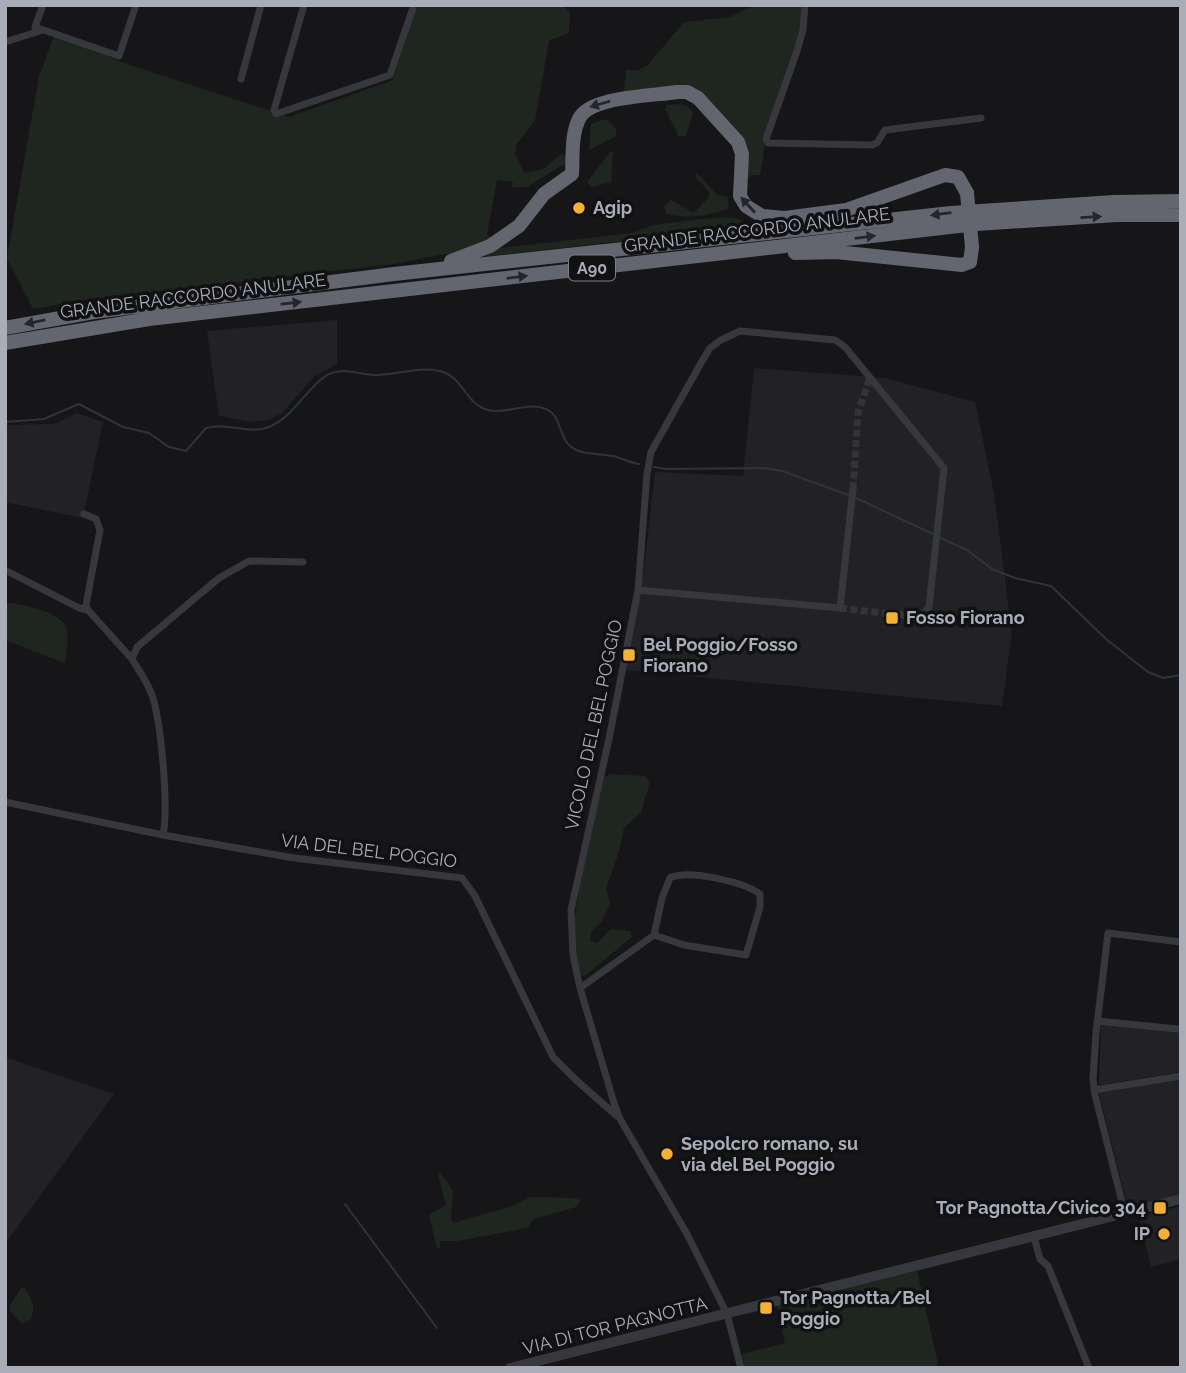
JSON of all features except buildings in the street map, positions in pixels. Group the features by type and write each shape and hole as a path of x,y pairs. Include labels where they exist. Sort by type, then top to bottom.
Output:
{"highway":[{"path":"394,274 445,264 467,256 490,246 519,226 544,194 572,174 575,130 581,114 591,106 607,102 681,92 698,97 741,146 743,157 740,196 746,206 762,216 785,218 845,210 945,175 958,177 967,192 972,247 970,262 962,265 836,252 720,253"},
{"name":"GRANDE RACCORDO ANULARE","path":"5,328 94,312 394,274 984,209 1181,201"},
{"name":"GRANDE RACCORDO ANULARE","path":"5,343 149,319 976,224 1117,215 1181,215"}],"street":[{"path":"43,5 35,27 119,56 136,5"},
{"path":"241,79 261,5"},
{"path":"304,5 274,110 276,114 390,75 414,5"},
{"path":"805,5 801,38 766,139 768,143 872,145 877,143 882,132 887,130 981,118"},
{"path":"5,42 44,30"},
{"name":"VICOLO DEL BEL POGGIO","path":"727,1314 687,1234 620,1119 580,988 573,955 571,910 609,739 638,590 651,452 710,348 740,331 835,340 845,347 944,468 929,607 924,613"},
{"path":"638,590 840,608 853,489"},
{"path":"84,514 96,519 100,530 87,598 88,610"},
{"path":"132,659 137,647 219,578 248,561 303,562"},
{"path":"5,570 79,608 88,610 132,659 152,695 158,717 164,789 163,835 5,802"},
{"path":"892,614 911,616 924,613 980,620"},
{"name":"VIA DEL BEL POGGIO","path":"163,835 294,858 462,878 475,895 553,1056 620,1119"},
{"path":"580,988 654,935 667,881 674,876 688,874 744,885 760,894 760,907 746,955 684,945 654,935"},
{"path":"1125,1214 1094,1090 1097,1021 1108,933 1181,942"},
{"path":"1097,1021 1178,1029"},
{"path":"1094,1090 1181,1076"},
{"name":"VIA DI TOR PAGNOTTA","path":"510,1368 1181,1199"},
{"path":"1034,1237 1040,1259 1048,1266 1089,1368"},
{"name":"VIA DI TOR PAGNOTTA","path":"727,1314 741,1368"}],"shaded area":[{"path":"417,5 562,5 570,12 569,33 549,41 535,121 515,146 517,151 514,152 525,173 543,169 561,154 566,156 566,163 527,187 512,187 513,182 497,180 487,235 493,238 467,256 445,254 394,264 92,299 33,309 7,258 39,76 55,33 121,62 289,117 393,80"},
{"path":"755,5 806,5 807,13 766,139 760,175 743,178 742,157 699,98 623,100 626,70 638,70 647,66 684,22 730,17"},
{"path":"681,104 693,113 686,136 679,137 665,109 667,105"},
{"path":"603,119 613,125 616,136 589,150 591,124"},
{"path":"613,151 611,186 610,182 592,187 587,182"},
{"path":"697,173 716,194 727,197 728,208 698,216 667,214 664,207 671,200 694,213 708,198 710,193 695,176"},
{"path":"720,217 735,218 754,226 473,258 491,249 633,233 652,225"},
{"path":"337,320 337,364 315,376 281,414 268,420 252,422 219,416 207,331"},
{"path":"754,368 885,378 975,402 994,493 1012,633 1002,706 626,670 644,570 655,472 743,476"},
{"path":"77,413 103,422 83,518 5,502 5,425 55,424"},
{"path":"5,603 19,604 53,615 64,624 68,643 65,663 5,640"},
{"path":"611,774 645,776 650,782 641,812 624,828 606,888 610,904 602,921 591,933 590,941 597,943 611,929 630,931 632,937 582,976 576,960 574,938 576,910 604,777"},
{"path":"1101,1024 1181,1031 1181,1072 1099,1085"},
{"path":"5,1057 114,1094 5,1244"},
{"path":"1181,1077 1181,1194 1128,1208 1099,1093"},
{"path":"440,1172 453,1191 453,1223 513,1206 529,1197 579,1198 580,1202 576,1207 534,1219 529,1226 522,1229 457,1241 440,1241 440,1248 437,1249 429,1215 446,1205 438,1174"},
{"path":"1178,1207 1181,1210 1181,1259 1151,1267 1138,1216"},
{"path":"917,1271 939,1368 745,1368 742,1354 785,1343 777,1306"},
{"path":"22,1287 29,1295 33,1311 31,1319 22,1324 10,1311 10,1305"}],"waterway":[{"path":"5,422 44,419 79,404 123,427 149,433 169,447 186,451 206,428 223,426 254,430 277,423 330,373 343,371 376,375 432,370 448,374 480,407 495,411 532,406 546,409 557,420 572,448 639,464"},
{"path":"654,467 764,468 782,471 851,496"},
{"path":"856,498 933,534"},
{"path":"938,537 967,550 992,569 1015,578 1051,586 1106,639 1148,672 1163,678 1181,675"},
{"path":"345,1204 437,1328"}],"tunnel":[{"path":"853,489 858,412 870,378"},
{"path":"840,608 892,614"}],"place":[{"name":"Agip","path":"579,208"},
{"name":"Fosso Fiorano","path":"892,618"},
{"name":"Bel Poggio/Fosso Fiorano","path":"629,655"},
{"name":"Sepolcro romano, su via del Bel Poggio","path":"667,1154"},
{"name":"Tor Pagnotta/Civico 304","path":"1160,1208"},
{"name":"IP","path":"1164,1234"},
{"name":"Tor Pagnotta/Bel Poggio","path":"766,1308"}]}
